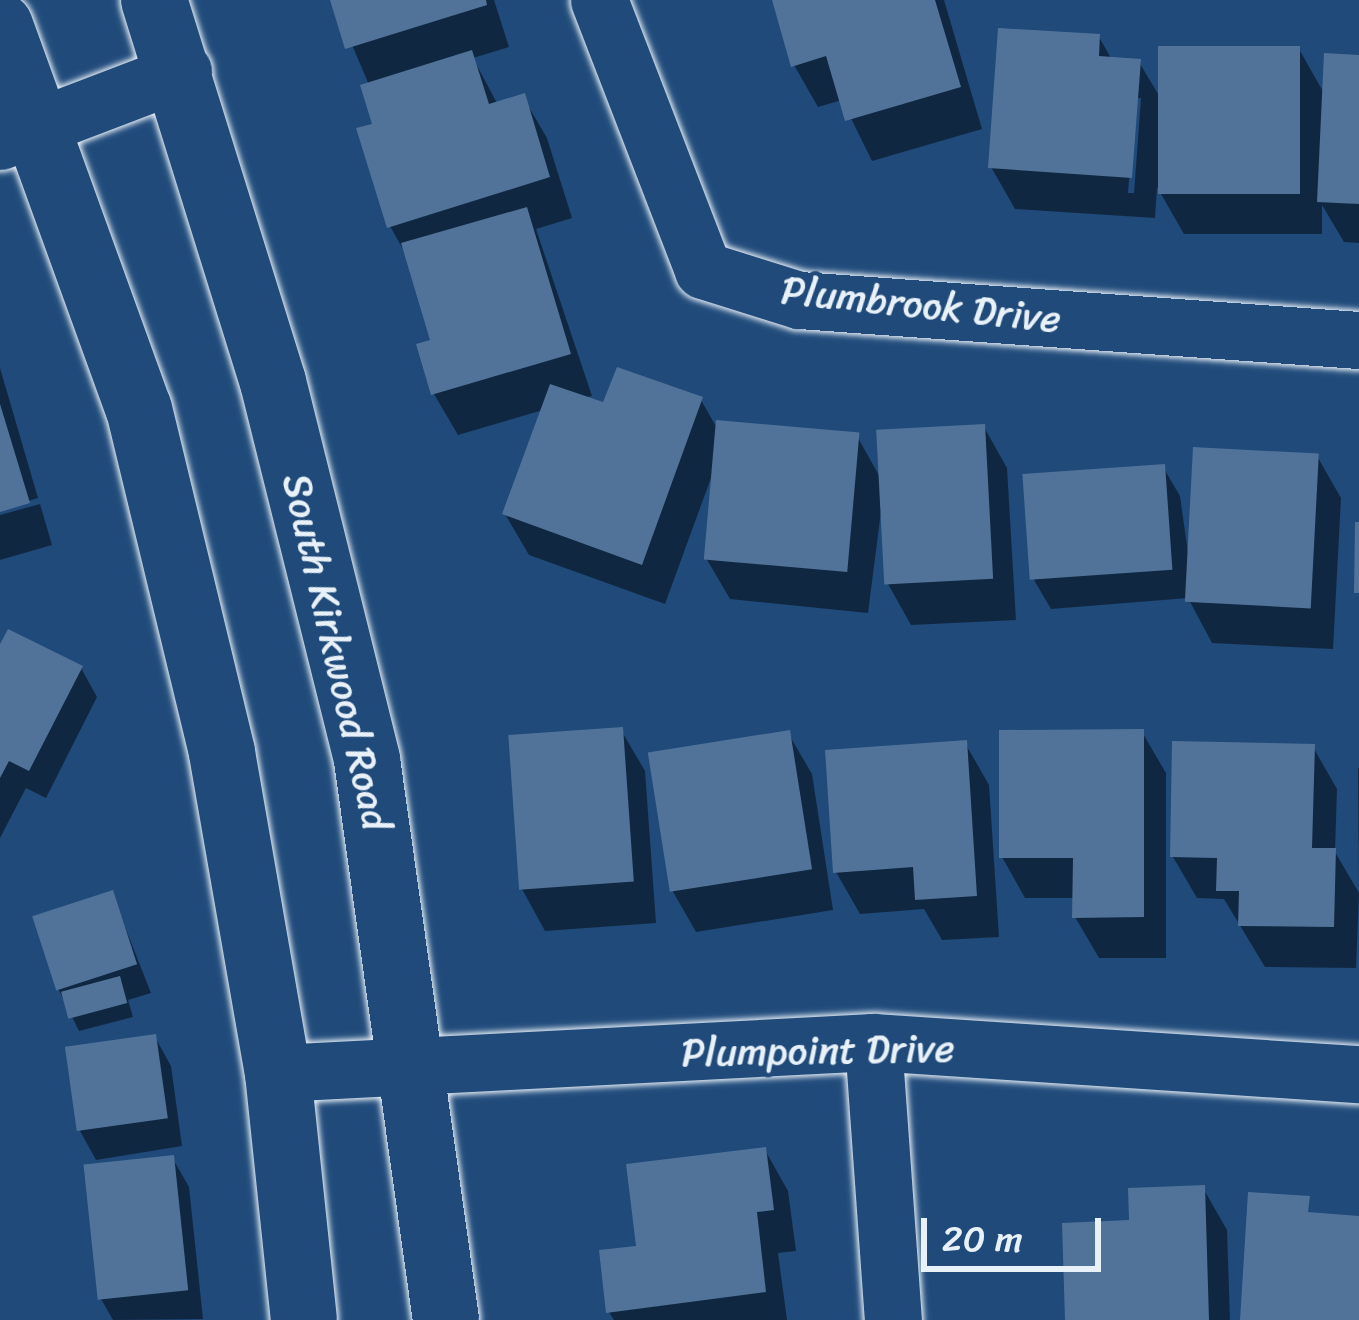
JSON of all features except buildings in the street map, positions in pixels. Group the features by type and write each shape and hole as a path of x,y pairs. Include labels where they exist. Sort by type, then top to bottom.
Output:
{"main road":[{"name":"South Kirkwood Road","path":"154,0 183,71 273,382 367,760 415,1066 446,1320"},
{"path":"0,26 20,135 139,409 222,753 278,1073 304,1320"}],"street":[{"name":"Plumbrook Drive","path":"599,0 661,177 703,270 799,300 1359,340"},
{"path":"20,135 183,71"},
{"path":"873,1042 893,1320"},
{"name":"Plumpoint Drive","path":"278,1073 873,1042 1359,1074"}]}
